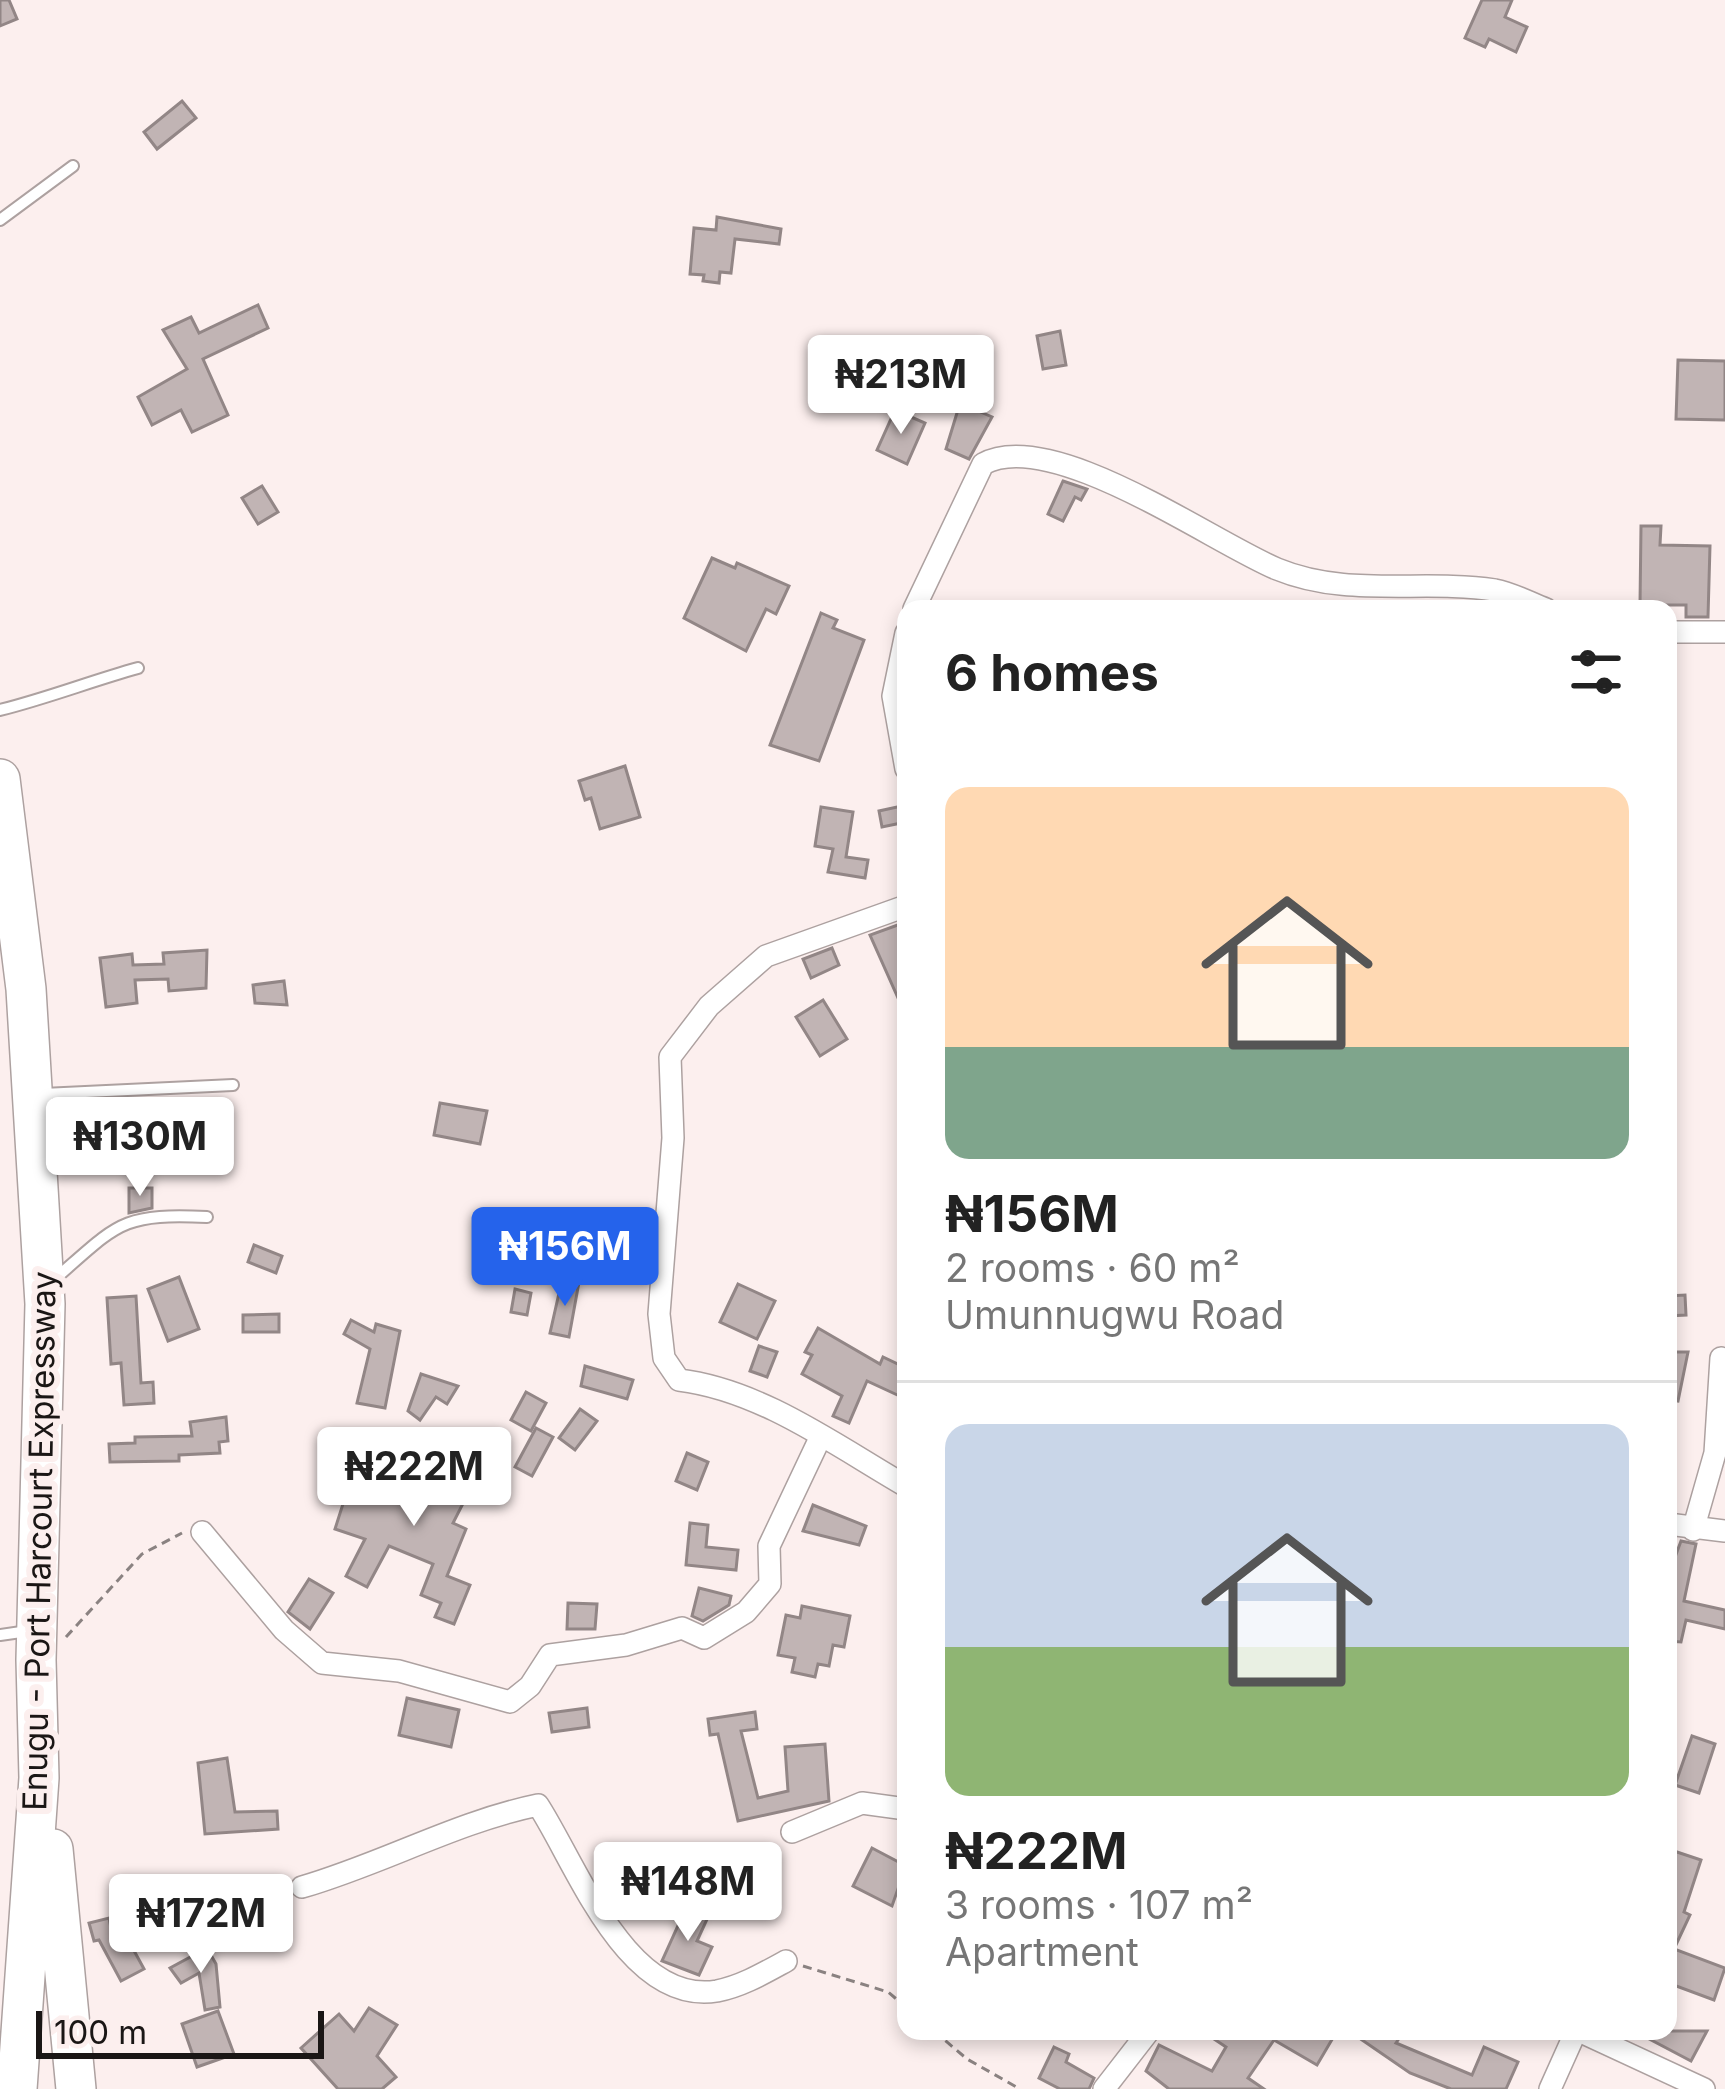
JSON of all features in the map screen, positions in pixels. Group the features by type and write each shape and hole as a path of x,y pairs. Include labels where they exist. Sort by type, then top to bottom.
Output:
{"highway":[{"name":"Enugu - Port Harcourt Expressway","path":"0,779 26,989 44,1288 24,1642 39,1778 17,2089"},
{"path":"39,1778 52,1829 76,2089"}],"street":[{"path":"918,600 983,464 1010,455 1088,476 1207,530 1274,568 1313,581 1497,590 1523,600"},
{"path":"1677,632 1725,632"},
{"path":"897,677 893,696 897,719"},
{"path":"897,909 766,956 709,1006 670,1057 673,1138 658,1314 664,1358 679,1380 705,1383 784,1415 897,1481"},
{"path":"1693,1530 1715,1453 1721,1358"},
{"path":"202,1532 284,1630 322,1663 399,1671 510,1702 530,1687 550,1654 626,1645 682,1628 704,1638 746,1612 770,1584 769,1546 820,1436"},
{"path":"1677,1526 1725,1531"},
{"path":"792,1832 862,1803 897,1808"},
{"path":"302,1887 364,1869 499,1813 538,1805 591,1905 670,1987 712,1992 786,1961"},
{"path":"1103,2089 1142,2040"},
{"path":"1550,2089 1573,2040"},
{"path":"1597,2040 1704,2089"}],"lane":[{"path":"0,220 73,166"},
{"path":"0,710 66,694 98,678 138,668"},
{"path":"33,1094 233,1085"},
{"path":"44,1288 117,1223 159,1215 207,1217"}],"path":[{"path":"24,1642 82,1623 142,1554 176,1534 202,1532"},
{"path":"786,1961 875,1987 897,2001"},
{"path":"947,2040 1020,2089"}],"building":[{"path":"0,0 9,0 17,19 0,26"},
{"path":"1482,0 1512,0 1505,17 1527,27 1516,52 1489,39 1485,47 1465,38"},
{"path":"182,101 196,118 157,149 144,132"},
{"path":"717,217 781,229 779,244 735,239 731,273 720,272 719,283 703,281 704,275 690,274 694,228 716,230"},
{"path":"258,305 268,328 203,359 228,415 192,432 181,410 152,425 138,397 187,369 163,330 191,317 199,333"},
{"path":"1060,331 1066,365 1043,369 1037,336"},
{"path":"1678,360 1725,361 1725,420 1676,419"},
{"path":"960,403 992,417 969,459 946,449"},
{"path":"895,410 925,423 907,464 877,450"},
{"path":"1063,481 1087,489 1081,500 1075,497 1063,521 1048,514"},
{"path":"262,486 278,512 258,524 242,498"},
{"path":"1641,526 1661,526 1660,545 1710,546 1708,617 1686,617 1686,605 1677,605 1677,600 1640,600"},
{"path":"712,558 735,568 737,563 789,586 776,614 766,609 746,651 684,618"},
{"path":"821,613 837,620 833,628 864,640 819,761 770,745"},
{"path":"625,766 640,817 600,829 591,798 585,800 579,781"},
{"path":"821,807 853,812 846,857 868,860 865,878 828,872 833,849 815,846"},
{"path":"897,807 897,824 882,827 879,811"},
{"path":"897,925 897,996 870,935"},
{"path":"832,948 839,965 811,978 803,959"},
{"path":"207,950 206,988 169,991 168,979 135,980 137,1003 106,1007 100,958 132,954 133,965 164,964 163,953"},
{"path":"284,981 287,1005 255,1003 253,985"},
{"path":"823,1000 847,1039 820,1056 796,1017"},
{"path":"440,1103 487,1111 480,1144 434,1135"},
{"path":"129,1188 152,1188 152,1208 129,1213"},
{"path":"254,1245 282,1256 276,1273 248,1262"},
{"path":"179,1277 199,1329 168,1341 148,1289"},
{"path":"562,1280 579,1282 569,1337 550,1333"},
{"path":"738,1284 775,1301 757,1339 720,1322"},
{"path":"515,1289 531,1293 527,1315 511,1312"},
{"path":"1677,1295 1685,1295 1686,1315 1677,1316"},
{"path":"136,1296 141,1383 153,1382 154,1403 124,1405 121,1363 111,1364 107,1298"},
{"path":"279,1314 279,1332 243,1332 243,1315"},
{"path":"351,1320 374,1332 376,1324 400,1331 385,1408 357,1403 370,1349 344,1334"},
{"path":"818,1328 880,1364 883,1357 897,1364 897,1395 867,1381 849,1423 833,1416 842,1396 802,1374 812,1355 805,1352"},
{"path":"759,1346 777,1352 767,1377 750,1371"},
{"path":"1677,1352 1688,1352 1678,1401"},
{"path":"585,1366 633,1380 627,1399 581,1386"},
{"path":"421,1374 458,1386 447,1404 436,1397 420,1420 408,1411"},
{"path":"526,1392 546,1403 531,1431 511,1420"},
{"path":"580,1409 597,1421 575,1450 559,1438"},
{"path":"226,1417 228,1441 219,1442 220,1453 179,1455 179,1461 110,1462 109,1444 135,1443 135,1437 192,1436 190,1422"},
{"path":"536,1428 553,1437 532,1476 515,1467"},
{"path":"437,1442 459,1453 452,1469 475,1480 453,1523 466,1529 447,1576 470,1585 454,1624 435,1617 441,1603 421,1595 433,1564 389,1546 367,1587 346,1576 365,1539 335,1529 349,1485 408,1503"},
{"path":"687,1453 708,1462 697,1490 676,1481"},
{"path":"813,1505 866,1526 859,1545 803,1531"},
{"path":"690,1523 708,1525 706,1547 738,1550 736,1570 686,1565"},
{"path":"1681,1541 1696,1544 1684,1601 1725,1610 1725,1629 1686,1620 1681,1642 1677,1642"},
{"path":"309,1579 333,1593 310,1629 288,1612"},
{"path":"699,1588 731,1596 729,1605 703,1621 692,1616"},
{"path":"568,1603 597,1604 595,1629 567,1629"},
{"path":"802,1606 850,1616 844,1647 833,1645 829,1666 818,1664 815,1677 792,1672 795,1658 778,1655 786,1615 800,1618"},
{"path":"407,1698 459,1710 451,1747 399,1735"},
{"path":"587,1708 589,1727 552,1732 549,1713"},
{"path":"755,1712 757,1729 741,1731 758,1798 788,1791 785,1747 825,1744 829,1801 738,1821 718,1734 710,1735 708,1719"},
{"path":"1692,1736 1715,1744 1699,1793 1677,1786"},
{"path":"227,1758 235,1812 277,1811 278,1829 205,1834 198,1763"},
{"path":"872,1848 897,1861 892,1906 853,1886"},
{"path":"1677,1852 1701,1860 1684,1912 1690,1915 1677,1943"},
{"path":"686,1908 708,1917 697,1941 712,1947 699,1975 662,1961"},
{"path":"109,1918 111,1928 120,1925 144,1969 121,1981 99,1940 94,1941 89,1923"},
{"path":"207,1948 216,1964 220,2007 205,2010 199,1973 181,1983 170,1968"},
{"path":"1677,1950 1725,1968 1714,2000 1677,1986"},
{"path":"369,2008 397,2025 377,2056 396,2077 382,2089 338,2089 301,2048 339,2014 354,2031"},
{"path":"218,2011 234,2054 197,2067 182,2024"},
{"path":"1677,2031 1707,2031 1691,2061 1651,2040 1677,2040"},
{"path":"1216,2040 1274,2040 1248,2078 1264,2089 1169,2089 1146,2071 1159,2045 1212,2071 1226,2047"},
{"path":"1274,2040 1332,2040 1317,2065"},
{"path":"1362,2040 1398,2040 1396,2043 1472,2075 1484,2047 1518,2062 1506,2089 1451,2089 1410,2073"},
{"path":"1054,2047 1069,2054 1066,2062 1094,2078 1089,2089 1060,2089 1039,2078"}]}
